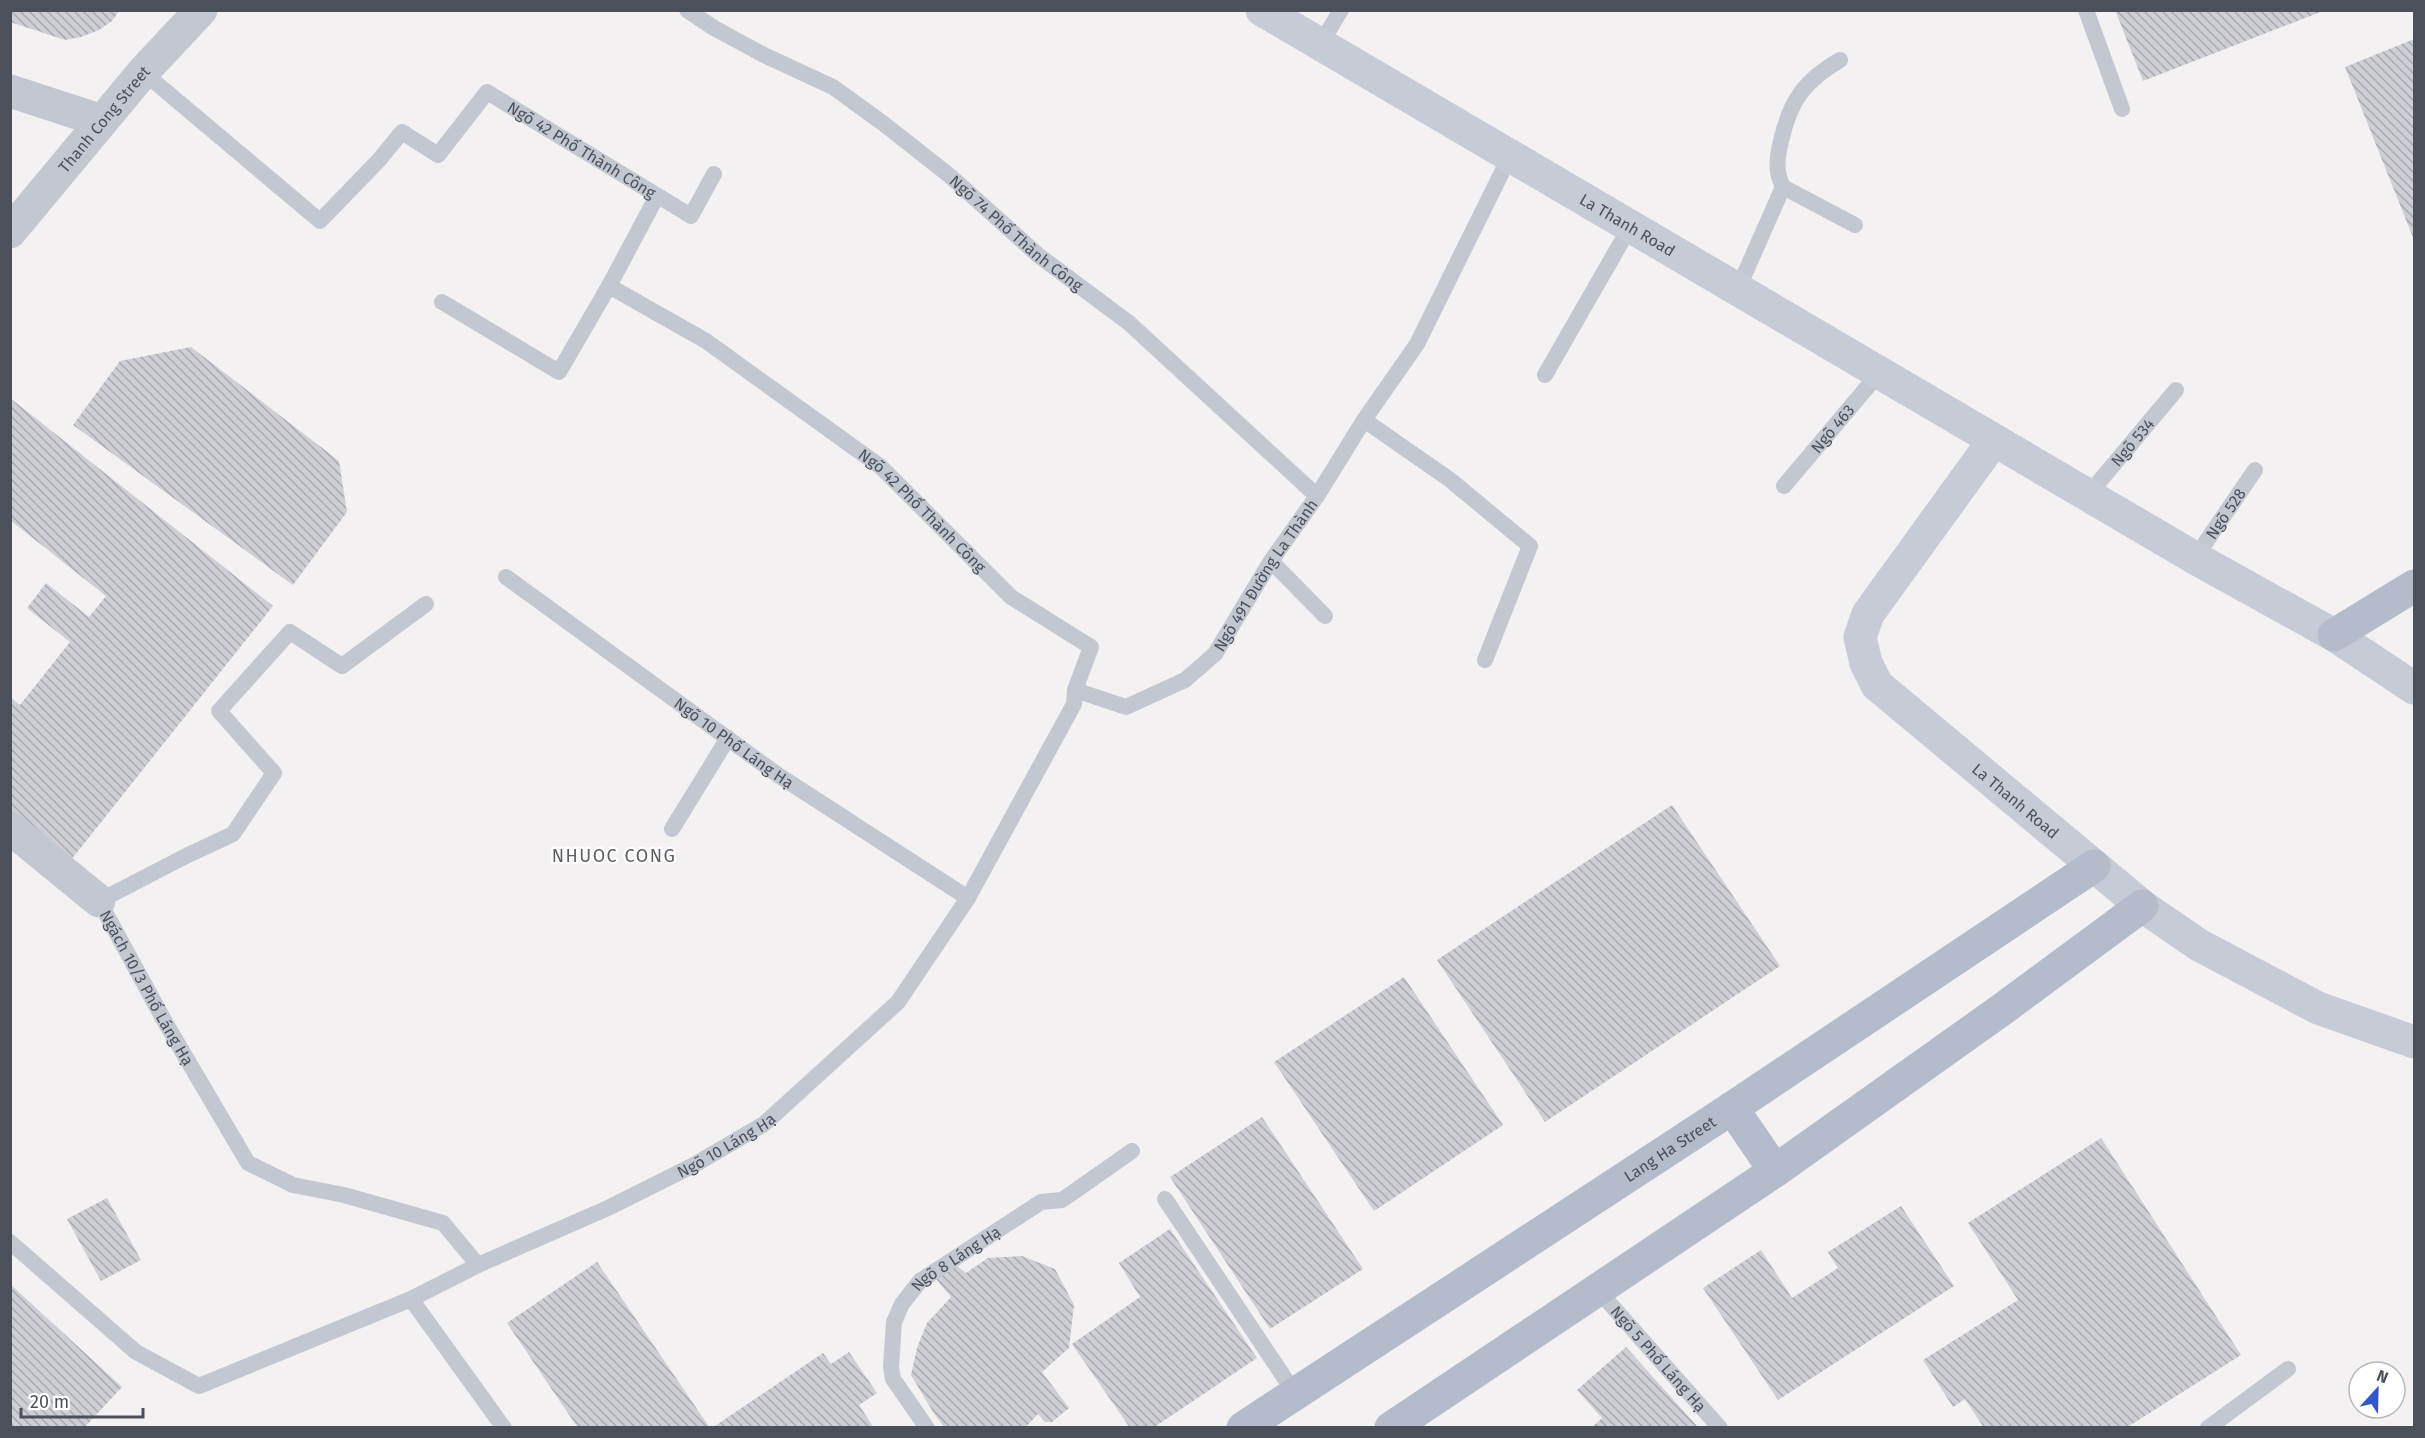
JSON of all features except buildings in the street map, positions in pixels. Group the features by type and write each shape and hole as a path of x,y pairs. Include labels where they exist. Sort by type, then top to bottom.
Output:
{"main road":[{"name":"La Thanh Road","path":"1262,10 2195,558 2334,635 2415,688"},
{"name":"La Thanh Road","path":"1994,440 1868,614 1860,637 1866,663 1877,685 2142,906 2199,945 2318,1008 2415,1042"},
{"path":"2334,635 2415,586"},
{"name":"Lang Ha Street","path":"1243,1428 1294,1392 1732,1108 2094,866"},
{"path":"1391,1428 1775,1171 2004,1008 2142,906"},
{"path":"1732,1108 1775,1171"}],"street":[{"name":"Thanh Cong Street","path":"10,232 142,72 201,10"},
{"path":"10,91 102,121"},
{"path":"10,828 99,901"}],"lane":[{"name":"Ngõ 74 Phố Thành Công","path":"687,10 714,28 764,55 833,87 884,124 950,176 1038,255 1129,323 1317,496"},
{"path":"1320,45 1341,10"},
{"path":"2086,10 2122,110"},
{"path":"1840,60 1809,81 1790,108 1777,158 1778,176 1783,187 1856,225"},
{"name":"Ngõ 42 Phố Thành Công","path":"142,72 320,221 379,160 402,132 438,155 487,92 657,196 609,286 706,341 881,468 1011,597 1091,647 1075,690"},
{"name":"Ngõ 491 Đường La Thành","path":"1075,690 1126,707 1185,680 1215,654 1271,561 1317,496 1364,420 1417,344 1510,156"},
{"path":"657,196 691,216 714,174"},
{"path":"1738,289 1783,187"},
{"path":"1545,375 1630,227"},
{"path":"442,302 559,372 609,286"},
{"name":"Ngõ 463","path":"1784,486 1880,372"},
{"name":"Ngõ 534","path":"2088,495 2176,390"},
{"path":"1364,420 1449,479 1530,546 1485,660"},
{"name":"Ngõ 528","path":"2195,558 2255,470"},
{"path":"1271,561 1325,616"},
{"name":"Ngõ 10 Phố Láng Hạ","path":"506,577 778,774 968,898"},
{"name":"Ngách 10/3 Phố Láng Hạ","path":"426,604 342,666 290,632 219,711 274,773 233,834 99,901 165,1022 248,1163 292,1185 344,1195 443,1223 478,1265"},
{"path":"968,898 1074,704 1075,690"},
{"path":"672,830 728,738"},
{"name":"Ngõ 10 Láng Hạ","path":"10,1242 136,1352 199,1386 411,1299 478,1265 608,1208 694,1166 764,1124 898,1002 968,898"},
{"name":"Ngõ 8 Láng Hạ","path":"927,1428 893,1379 891,1367 894,1322 902,1304 920,1281 1041,1202 1062,1200 1132,1151"},
{"path":"1165,1199 1294,1392"},
{"name":"Ngõ 5 Phố Láng Hạ","path":"1597,1289 1720,1428"},
{"path":"411,1299 504,1428"},
{"path":"2208,1428 2288,1369"}],"district":[{"name":"NHUOC CONG","path":"614,856"}]}
